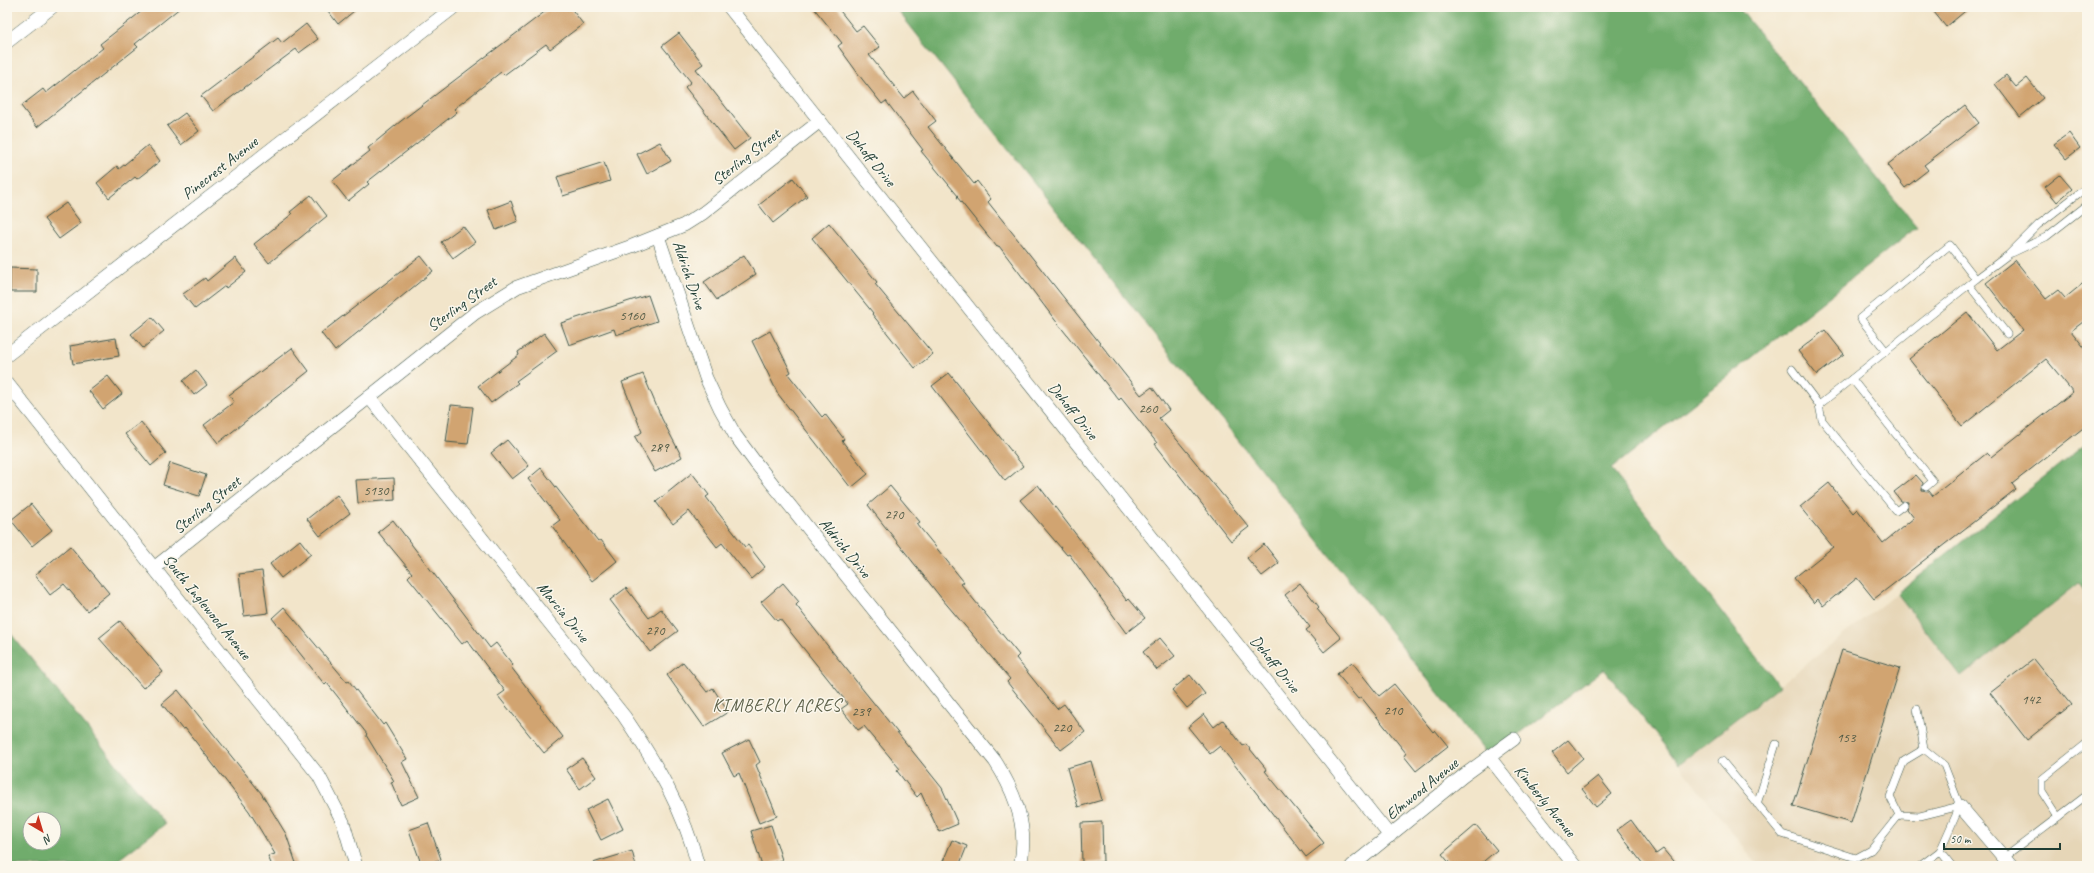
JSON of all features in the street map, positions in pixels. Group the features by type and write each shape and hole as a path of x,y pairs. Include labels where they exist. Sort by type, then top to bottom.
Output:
{"street":[{"path":"7,42 52,7"},
{"name":"Pinecrest Avenue","path":"7,355 454,7"},
{"name":"Dehoff Drive","path":"729,7 1390,836"},
{"name":"Sterling Street","path":"154,568 474,313 502,294 533,280 632,246 684,225 703,213 820,121"},
{"name":"Aldrich Drive","path":"658,236 706,378 720,408 755,462 1002,772 1011,788 1021,822 1022,847 1020,866"},
{"name":"South Inglewood Avenue","path":"7,383 319,776 343,822 356,866"},
{"name":"Marcia Drive","path":"369,397 628,722 652,757 676,801 694,848 698,866"},
{"name":"Elmwood Avenue","path":"1352,866 1489,757 1514,739"},
{"name":"Kimberly Avenue","path":"1489,757 1575,866"},
{"path":"1960,806 2008,862"}],"lane":[{"path":"1819,405 2008,255 2038,225 2087,187"},
{"path":"2008,255 2046,237 2087,205"},
{"path":"1886,351 1860,318 1950,245 1976,279"},
{"path":"1969,285 2007,334"},
{"path":"1792,369 1819,405 1822,420 1896,511 1904,505"},
{"path":"1852,379 1933,481 1926,487"},
{"path":"1917,709 1924,749 1944,764 1960,806 1940,851 1920,866"},
{"path":"2058,817 2042,792 2042,779 2087,743"},
{"path":"1757,804 1776,744"},
{"path":"1898,815 1890,797 1904,761 1924,749"},
{"path":"1722,761 1782,834 1856,858 1871,850 1898,815"},
{"path":"2008,862 2058,817 2087,795"},
{"path":"1898,815 1920,816 1960,806"},
{"path":"1940,851 1952,866"}],"shaded area":[{"path":"2079,583 2087,593 2087,866 1758,866 1679,764 1897,593 1961,677"}],"green space":[{"path":"895,7 1738,7 1917,227 1611,469 1779,686 1679,764 1604,669 1489,757"},
{"path":"2087,443 2087,593 2079,583 1961,677 1897,593"},
{"path":"7,629 165,824 110,866 7,866"}],"building":[{"path":"147,7 181,7 135,44 138,47 37,127 21,106 43,89 46,93 103,48 100,44"},
{"path":"325,7 359,7 338,24"},
{"path":"551,7 570,7 583,24 550,49 546,44 504,75 501,72 454,109 457,112 367,182 369,184 348,201 332,181 370,151 368,148 401,121"},
{"path":"813,7 837,7 856,31 863,26 880,47 869,55 904,98 913,91 936,121 928,127 974,184 977,181 991,199 988,202 1141,395 1152,387 1169,410 1159,418 1249,527 1231,541 1155,444 1157,443 1121,398 1119,400 1055,320 999,246 997,247 957,197 958,196 921,151 923,150 886,101 882,104 862,79 838,46 842,43"},
{"path":"1930,7 1970,7 1946,27"},
{"path":"306,24 318,39 299,53 296,49 213,111 201,96 278,38 282,43"},
{"path":"679,33 703,64 696,69 750,138 734,150 685,87 691,82 662,46"},
{"path":"2006,75 2016,87 2027,78 2043,98 2020,117 1995,84"},
{"path":"1965,105 1979,123 1924,165 1928,170 1905,188 1887,165"},
{"path":"185,113 199,131 181,145 167,126"},
{"path":"2069,133 2080,148 2066,159 2054,144"},
{"path":"660,142 671,161 647,174 637,154"},
{"path":"148,145 160,161 137,179 135,177 109,198 97,183 117,166 119,169"},
{"path":"604,162 610,181 563,196 557,177"},
{"path":"2060,175 2072,189 2057,202 2045,187"},
{"path":"793,178 807,196 773,223 759,205"},
{"path":"311,195 327,216 269,263 254,244 292,214 290,212"},
{"path":"511,201 518,221 496,230 488,210"},
{"path":"66,203 81,223 59,239 44,219"},
{"path":"829,223 877,282 875,284 933,354 915,368 872,314 873,313 812,238"},
{"path":"463,226 475,242 453,258 441,242"},
{"path":"744,255 756,274 717,300 704,282"},
{"path":"421,256 433,271 335,351 321,333"},
{"path":"235,258 246,272 226,288 225,286 195,309 183,294 205,278 207,281"},
{"path":"2015,260 2046,299 2058,290 2065,298 2087,280 2087,319 2071,331 2087,351 2087,425 2012,484 2016,489 1874,599 1857,578 1823,606 1818,599 1814,603 1794,578 1833,547 1800,507 1829,483 1853,513 1857,509 1883,543 1914,518 1907,509 1908,502 1901,501 1894,492 1916,475 1923,483 1922,490 1929,491 1933,496 1987,453 1991,457 2073,392 2046,359 1962,426 1909,359 1967,312 1997,350 2023,330 1986,283"},
{"path":"10,268 37,269 37,292 10,292"},
{"path":"648,295 657,321 616,335 614,329 569,345 561,323"},
{"path":"152,317 164,331 143,348 131,334"},
{"path":"1825,330 1844,354 1817,375 1798,351"},
{"path":"770,331 791,372 788,374 822,417 825,414 844,439 842,441 868,474 851,488 778,394 752,341"},
{"path":"544,333 557,351 516,381 518,383 491,403 478,386 519,355 518,352"},
{"path":"116,338 119,356 73,364 70,346"},
{"path":"292,348 309,371 218,443 204,425 234,402 229,395"},
{"path":"196,370 207,385 194,395 183,381"},
{"path":"949,373 1023,466 1005,481 932,386"},
{"path":"643,374 662,419 682,457 655,472 635,437 642,432 622,382"},
{"path":"108,376 122,394 103,409 89,391"},
{"path":"451,405 473,407 468,444 446,442"},
{"path":"141,422 166,453 151,466 125,434"},
{"path":"507,440 529,466 512,479 491,453"},
{"path":"170,463 206,475 199,496 163,485"},
{"path":"541,468 598,541 601,540 617,561 592,581 552,526 560,520 528,479"},
{"path":"692,473 709,495 706,497 745,547 748,545 765,567 751,579 722,543 717,547 689,511 673,524 656,502"},
{"path":"394,478 395,500 358,503 356,480"},
{"path":"1038,485 1127,601 1129,599 1145,618 1126,633 1069,554 1067,555 1020,500"},
{"path":"890,486 920,522 917,524 964,582 961,584 1019,655 1016,658 1057,709 1064,704 1085,732 1061,750 1007,682 1010,679 942,599 868,505"},
{"path":"337,495 350,513 320,536 307,519"},
{"path":"31,504 52,530 32,546 11,520"},
{"path":"393,520 490,648 496,643 513,665 511,667 563,737 544,753 498,696 505,691 467,640 462,644 408,577 412,573 378,532"},
{"path":"300,540 311,554 281,578 270,564"},
{"path":"1264,544 1279,563 1262,576 1247,558"},
{"path":"70,546 109,593 87,611 64,584 50,595 35,575"},
{"path":"262,571 268,613 244,616 239,574"},
{"path":"783,583 799,602 796,605 823,640 942,788 958,824 939,832 921,793 917,797 897,771 900,769 864,726 858,730 841,709 848,704 780,619 777,621 761,602"},
{"path":"1300,583 1319,607 1317,609 1341,638 1324,652 1306,630 1310,627 1285,595"},
{"path":"626,588 649,618 661,609 678,631 650,652 610,600"},
{"path":"284,607 347,682 349,681 383,725 385,723 407,759 402,762 419,797 401,805 391,782 394,781 366,735 367,734 327,683 325,685 272,618"},
{"path":"120,621 163,672 143,688 99,638"},
{"path":"1160,638 1175,656 1157,670 1143,652"},
{"path":"1842,650 1900,668 1851,823 1793,806"},
{"path":"2034,659 2071,705 2027,740 1990,693"},
{"path":"683,662 707,692 713,688 728,712 704,727 667,675"},
{"path":"1352,662 1379,696 1394,684 1433,732 1435,730 1448,746 1416,771 1404,756 1406,753 1361,697 1358,699 1337,674"},
{"path":"1190,675 1205,694 1187,708 1172,690"},
{"path":"178,690 261,793 286,834 297,866 272,866 268,856 275,854 249,811 185,728 182,729 162,704"},
{"path":"1204,714 1214,727 1223,720 1243,746 1246,744 1267,770 1265,771 1324,843 1306,857 1220,746 1210,754 1188,727"},
{"path":"749,739 760,762 756,765 777,816 759,823 739,773 734,776 722,753"},
{"path":"1568,740 1583,758 1567,772 1552,753"},
{"path":"582,758 596,777 580,789 566,769"},
{"path":"1091,761 1102,800 1078,807 1067,768"},
{"path":"1598,776 1612,794 1596,807 1582,789"},
{"path":"608,799 623,829 601,840 586,810"},
{"path":"1631,820 1656,854 1663,849 1677,866 1641,866 1643,864 1617,830"},
{"path":"1102,822 1103,862 1082,863 1081,823"},
{"path":"428,823 441,859 422,866 409,830"},
{"path":"771,825 782,860 762,866 751,831"},
{"path":"1476,825 1497,850 1478,866 1452,866 1442,854"},
{"path":"952,840 967,846 959,866 941,866"},
{"path":"632,851 636,866 593,866 593,863"}],"district":[{"name":"KIMBERLY ACRES","path":"777,705"}]}
